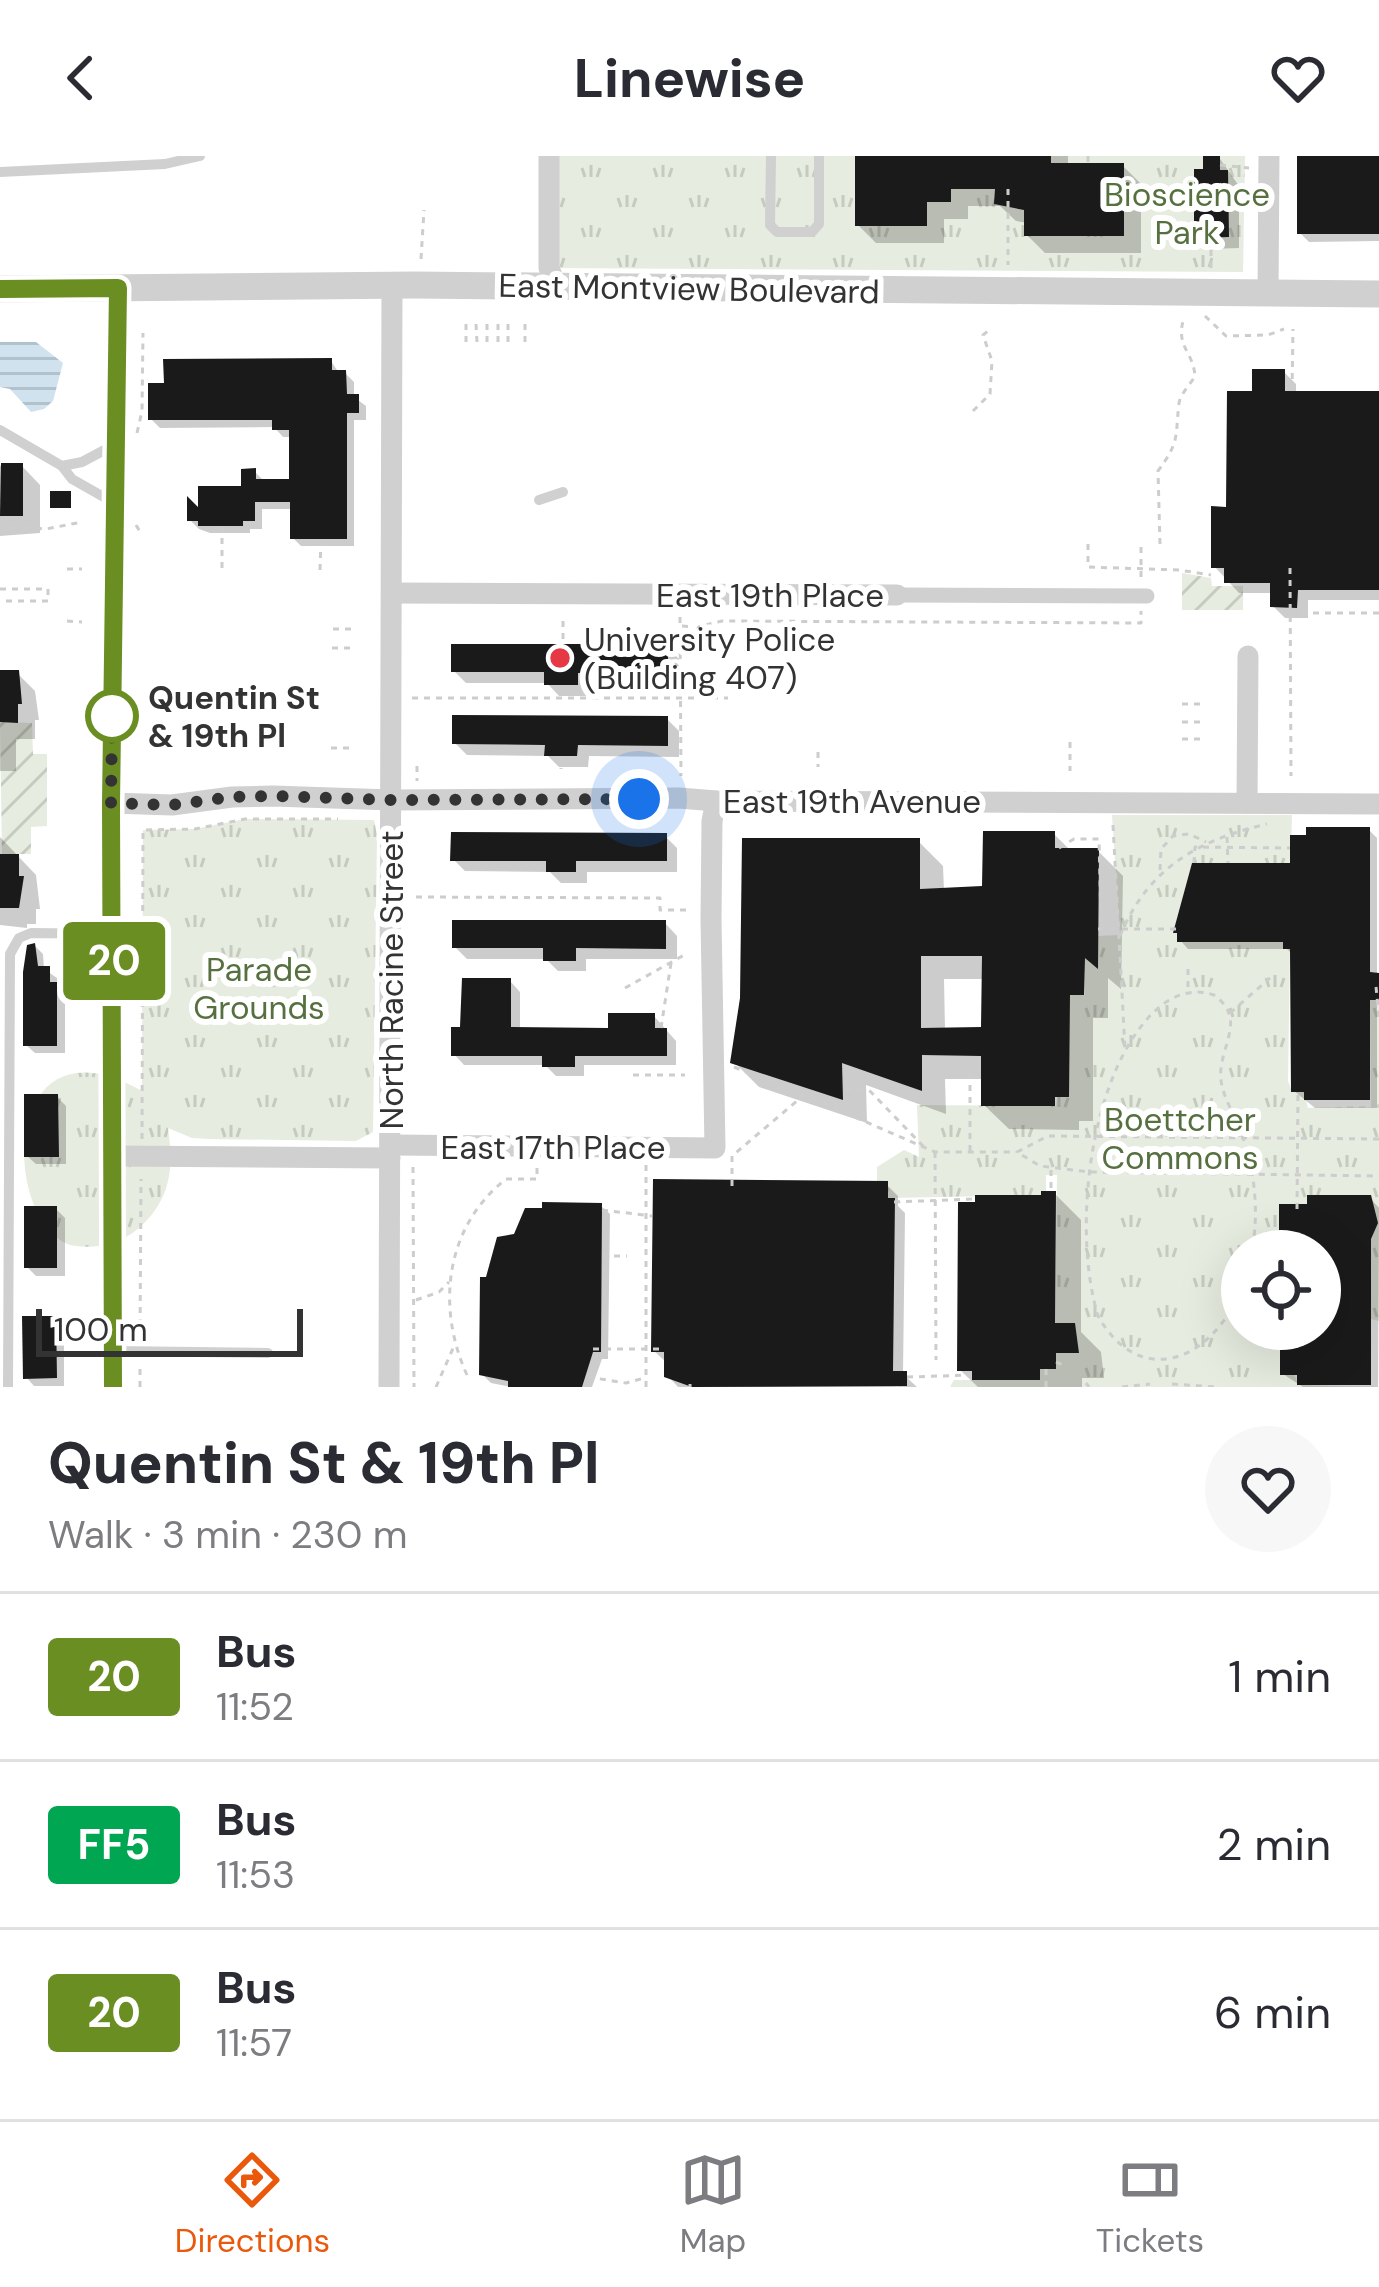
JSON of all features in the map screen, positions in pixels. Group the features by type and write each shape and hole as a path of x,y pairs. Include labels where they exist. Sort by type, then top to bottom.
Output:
{"street":[{"path":"549,156 549,268 556,286"},
{"path":"1259,162 1268,294"},
{"name":"North Racine Street","path":"389,1387 398,1154 392,285"},
{"name":"East Montview Boulevard","path":"0,289 556,286 1204,302 1268,294 1379,294"},
{"path":"113,1387 111,803 125,512 118,288"},
{"name":"East 19th Place","path":"392,593 1147,596"},
{"path":"1247,803 1248,656"},
{"name":"East 19th Avenue","path":"111,803 172,805 273,796 1379,803"},
{"path":"716,801 711,899 723,1152"},
{"name":"East 17th Place","path":"113,1156 723,1152"}],"lane":[{"path":"0,172 80,162 165,164 200,156"},
{"path":"771,156 770,225 777,232 812,232 820,224 819,156"},
{"path":"0,430 62,466 71,479 125,512"},
{"path":"62,466 125,447"},
{"path":"539,500 563,492"},
{"path":"8,1387 4,1013 10,953 19,938 31,934 114,934"},
{"path":"113,1351 268,1353"}],"path":[{"path":"1088,156 1088,164"},
{"path":"1220,165 1259,162"},
{"path":"1008,189 1008,272"},
{"path":"421,267 424,210"},
{"path":"1211,238 1204,302 1226,336 1268,335 1284,329"},
{"path":"1160,544 1158,471 1173,453 1180,397 1195,376 1180,339 1187,312"},
{"path":"466,324 466,343"},
{"path":"476,324 477,343"},
{"path":"487,324 487,343"},
{"path":"498,324 498,343"},
{"path":"508,324 508,343"},
{"path":"526,324 526,343"},
{"path":"1292,391 1293,328"},
{"path":"973,411 990,394 992,362 983,335 988,331"},
{"path":"125,447 142,411 143,333"},
{"path":"125,512 142,536"},
{"path":"0,525 46,529 82,522"},
{"path":"222,526 222,570"},
{"path":"320,570 321,539"},
{"path":"1088,544 1088,567 1211,575"},
{"path":"1290,568 1291,776"},
{"path":"67,569 82,569"},
{"path":"42,589 52,581"},
{"path":"0,589 48,589 50,609"},
{"path":"0,601 48,601"},
{"path":"1301,613 1379,613"},
{"path":"680,617 681,776"},
{"path":"67,621 82,622"},
{"path":"563,621 563,644"},
{"path":"682,626 722,621 1141,623"},
{"path":"333,629 350,629"},
{"path":"332,648 350,648"},
{"path":"417,698 728,698"},
{"path":"1182,704 1201,704"},
{"path":"1182,722 1200,722"},
{"path":"1182,739 1200,739"},
{"path":"1070,742 1070,772"},
{"path":"332,748 350,748"},
{"path":"818,752 818,767"},
{"path":"561,756 561,769"},
{"path":"1112,815 1125,1051"},
{"path":"140,1387 142,830 195,829 244,819 336,819"},
{"path":"1074,830 1076,839"},
{"path":"1093,839 1094,830"},
{"path":"1160,872 1161,849 1172,836 1189,834 1206,842"},
{"path":"1120,936 1133,908 1160,872 1195,847 1226,835 1228,863"},
{"path":"1059,848 1076,839 1099,839 1101,920 1119,920"},
{"path":"1195,847 1290,848"},
{"path":"1194,863 1195,847"},
{"path":"416,898 660,898 660,910 687,910"},
{"path":"1098,929 1177,929"},
{"path":"625,988 686,954"},
{"path":"661,1028 671,961"},
{"path":"1189,969 1189,992"},
{"path":"1230,1013 1270,978"},
{"path":"1375,988 1379,1017"},
{"path":"1110,1344 1097,1313 1088,1257 1090,1172 1096,1137 1125,1051 1156,1009 1189,992 1211,993 1230,1013 1231,1033 1221,1079 1253,1176 1252,1230"},
{"path":"728,1064 935,1152 1017,1152 1051,1168 1090,1172 1379,1176"},
{"path":"970,1065 970,1152"},
{"path":"633,1075 685,1075"},
{"path":"846,1089 868,1089 926,1148"},
{"path":"1297,1209 1298,1092"},
{"path":"732,1186 723,1152 804,1096"},
{"path":"1329,1106 1379,1106"},
{"path":"1017,1152 1048,1136 1379,1138"},
{"path":"935,1152 936,1360"},
{"path":"398,1154 415,1300 414,1387"},
{"path":"436,1387 454,1344 449,1282 461,1236 472,1213 506,1179 537,1179 537,1163"},
{"path":"646,1163 646,1387"},
{"path":"1051,1168 1051,1191"},
{"path":"897,1371 897,1202 975,1199"},
{"path":"602,1210 649,1216"},
{"path":"602,1256 628,1256"},
{"path":"415,1300 440,1292 449,1282"},
{"path":"1213,1344 1221,1329"},
{"path":"454,1344 467,1375"},
{"path":"593,1349 664,1349"},
{"path":"1056,1362 1065,1366"},
{"path":"1046,1369 1046,1387"},
{"path":"947,1375 947,1387"},
{"path":"907,1377 972,1375"},
{"path":"588,1377 626,1382 646,1378"},
{"path":"1137,1377 1158,1384 1182,1377"},
{"path":"1122,1387 1217,1387"}],"green space":[{"name":"Bioscience Park","path":"549,156 855,156 855,226 927,226 927,202 950,202 951,189 995,189 995,204 1024,209 1025,236 1124,236 1124,164 1051,163 1051,156 1245,156 1243,272 549,268"},
{"path":"1182,573 1211,578 1212,586 1243,586 1243,610 1182,610"},
{"path":"0,722 32,723 33,754 47,754 47,826 31,827 31,854 2,854"},
{"name":"Boettcher Commons","path":"1112,815 1292,815 1290,893 1192,863 1177,919 1177,941 1265,942 1283,935 1283,948 1290,949 1288,1081 1292,1092 1304,1092 1308,1108 1371,1106 1370,987 1379,987 1379,1321 1371,1319 1341,1261 1341,1230 1325,1230 1307,1195 1307,1209 1280,1204 1279,1230 1221,1230 1221,1350 1287,1350 1298,1385 1379,1387 950,1387 954,1380 1040,1380 1040,1369 1056,1369 1056,1353 1079,1353 1075,1323 1055,1323 1057,1175 1046,1175 1046,1191 1041,1195 888,1198 887,1181 877,1181 877,1167 904,1150 919,1157 917,1105 1056,1106 1070,995 1085,995 1085,946 1098,946 1098,936 1120,935"},
{"name":"Parade Grounds","path":"245,819 374,820 373,1132 356,1141 209,1139 168,1128 168,1182 150,1217 115,1242 70,1245 47,1228 32,1199 25,1164 26,1128 38,1098 61,1077 95,1073 142,1091 143,830 195,829"}],"water":[{"path":"0,342 36,342 63,363 53,401 44,409 31,412 10,389 0,387"}],"building":[{"path":"855,156 1051,156 1051,163 1124,163 1124,236 1024,236 1024,210 994,204 995,189 951,189 951,202 927,202 927,226 855,226"},
{"path":"1203,156 1220,156 1220,170 1228,170 1229,237 1194,238 1194,169 1203,169"},
{"path":"1297,156 1379,156 1379,234 1297,234"},
{"path":"332,358 332,370 346,370 347,394 359,394 359,413 347,413 347,539 290,539 290,502 255,502 255,521 243,521 243,526 198,526 198,521 187,521 187,496 198,507 198,486 241,486 241,469 256,468 256,479 289,479 289,430 272,430 272,420 148,420 148,383 164,383 163,359"},
{"path":"1252,369 1285,369 1285,391 1379,391 1379,590 1298,590 1297,608 1270,607 1270,583 1224,583 1224,568 1211,568 1211,506 1226,507 1227,391 1252,391"},
{"path":"1,463 23,463 23,516 0,516"},
{"path":"50,491 71,491 71,508 50,508"},
{"name":"University Police (Building 407)","path":"451,644 668,644 668,673 578,673 578,685 544,685 544,672 451,672"},
{"path":"0,670 19,670 22,704 18,704 18,723 0,722"},
{"path":"452,715 668,716 668,746 578,745 577,756 544,756 545,745 452,744"},
{"path":"1306,827 1370,827 1370,972 1379,973 1379,1000 1370,1000 1370,1100 1304,1100 1304,1092 1291,1092 1290,949 1283,949 1283,942 1177,942 1177,933 1173,933 1192,863 1290,863 1290,835 1306,835"},
{"path":"983,831 1055,831 1055,848 1099,848 1098,969 1085,958 1084,995 1070,995 1069,1097 1055,1097 1055,1106 981,1106 981,1056 922,1055 922,1091 842,1063 843,1100 730,1063 740,998 742,838 920,838 920,889 982,886","holes":["921,956 982,956 981,1027 921,1028"]},
{"path":"451,832 667,833 667,861 576,861 576,872 546,872 546,861 450,861"},
{"path":"0,854 19,854 19,876 24,876 19,908 0,908"},
{"path":"452,920 666,920 666,949 576,948 576,961 543,961 543,948 452,948"},
{"path":"35,943 38,966 50,966 50,982 57,982 57,1046 23,1046 23,972 27,945"},
{"path":"462,978 511,978 511,1027 608,1028 608,1013 655,1013 655,1028 667,1028 667,1056 575,1056 575,1067 542,1067 542,1056 451,1056 451,1027 460,1027"},
{"path":"24,1094 58,1094 59,1157 24,1157"},
{"path":"653,1179 888,1181 888,1198 895,1198 893,1371 907,1371 907,1386 692,1387 664,1377 664,1352 651,1352"},
{"path":"1041,1191 1056,1191 1055,1323 1075,1323 1079,1353 1056,1353 1056,1369 1040,1369 1040,1380 972,1380 972,1371 957,1371 958,1202 975,1202 975,1195 1041,1195"},
{"path":"1307,1195 1371,1195 1378,1223 1371,1239 1371,1385 1297,1385 1297,1375 1280,1375 1280,1350 1341,1350 1341,1230 1279,1230 1279,1204 1307,1204"},
{"path":"542,1202 602,1203 601,1352 593,1352 582,1387 508,1387 508,1381 479,1375 480,1277 486,1277 497,1237 514,1234 525,1208 542,1208"},
{"path":"24,1206 57,1206 57,1268 24,1268"},
{"path":"22,1316 56,1316 57,1378 23,1379"}],"bus line":[{"name":"20","path":"0,289 118,288 112,569 113,1387"}],"place":[{"name":"University Police (Building 407)","path":"560,658"},
{"name":"Quentin St & 19th Pl","path":"112,716"}],"route":[{"path":"112,716 111,803 196,804 273,796 639,799"}]}
